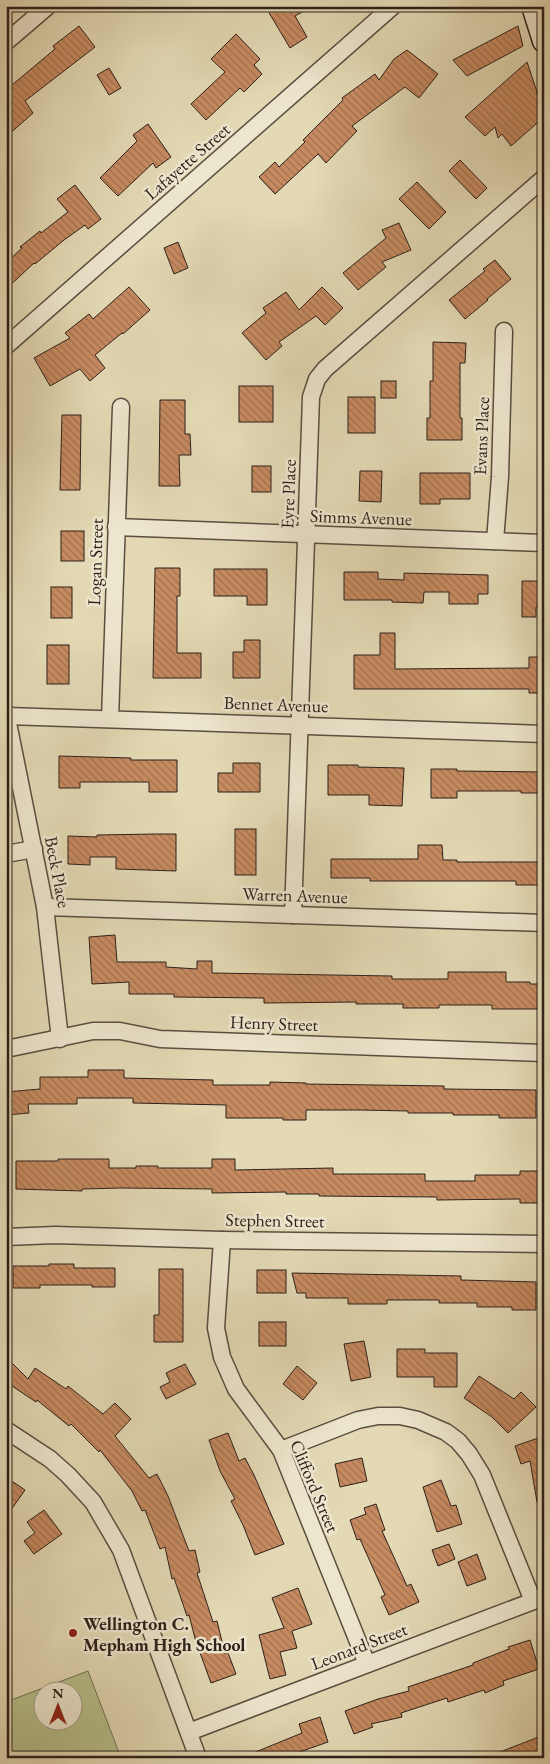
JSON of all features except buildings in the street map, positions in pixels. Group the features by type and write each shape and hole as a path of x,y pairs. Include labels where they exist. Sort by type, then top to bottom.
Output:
{"street":[{"path":"6,42 48,6"},
{"name":"Lafayette Street","path":"6,346 393,6"},
{"path":"533,6 544,41"},
{"name":"Eyre Place","path":"293,915 311,397 317,379 398,304 544,178"},
{"name":"Evans Place","path":"495,541 500,477 504,331"},
{"name":"Logan Street","path":"110,719 121,407"},
{"name":"Simms Avenue","path":"116,527 544,543"},
{"name":"Bennet Avenue","path":"6,715 544,734"},
{"name":"Beck Place","path":"6,715 45,907 60,1039"},
{"path":"6,854 34,848"},
{"name":"Warren Avenue","path":"45,907 544,923"},
{"name":"Henry Street","path":"6,1049 93,1031 120,1031 160,1039 544,1053"},
{"name":"Stephen Street","path":"6,1237 55,1235 222,1240 544,1244"},
{"name":"Clifford Street","path":"222,1240 216,1328 222,1358 236,1388 281,1450 367,1664"},
{"path":"281,1450 358,1420 378,1416 400,1416 418,1420 446,1432 458,1441 482,1474 538,1599"},
{"path":"6,1430 50,1459 68,1474 93,1502 121,1550 198,1758"},
{"name":"Leonard Street","path":"189,1732 538,1599"}],"green space":[{"path":"88,1671 121,1758 6,1758 6,1702 32,1692 32,1732 82,1732 82,1682 59,1682"}],"place":[{"name":"Wellington C. Mepham High School","path":"73,1633"}]}
